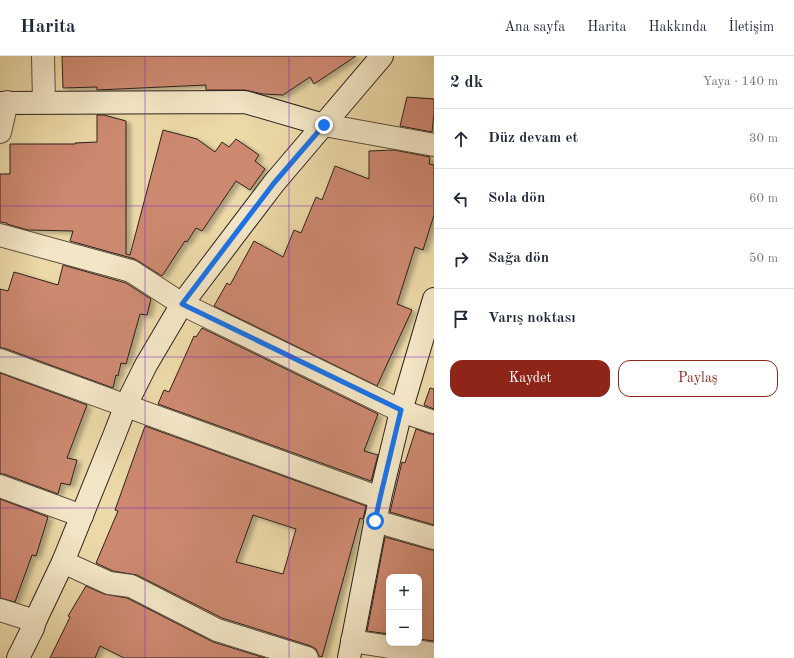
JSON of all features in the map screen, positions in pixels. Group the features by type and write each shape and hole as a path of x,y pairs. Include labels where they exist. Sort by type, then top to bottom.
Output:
{"street":[{"path":"43,56 44,102"},
{"path":"18,658 63,562 126,405 146,365 182,304 274,183 382,56"},
{"path":"0,132 3,102 244,102 324,125 434,146"},
{"path":"0,235 131,271 182,304 401,410 434,422"},
{"path":"434,299 401,410 380,498 351,649 434,654"},
{"path":"0,360 380,498"},
{"path":"0,486 82,516"},
{"path":"375,521 434,538"},
{"path":"63,562 109,583 131,586 217,630 308,658"},
{"path":"0,610 35,621"}],"building":[{"path":"62,56 356,56 314,84 310,77 283,95 263,94 245,90 206,90 206,85 97,90 97,87 63,88"},
{"path":"407,97 434,99 432,132 400,126"},
{"path":"97,115 104,115 126,121 126,254 130,255 163,130 197,139 215,152 222,142 229,147 236,139 259,155 255,161 265,169 250,190 236,181 202,231 196,228 187,242 185,241 162,276 135,259 70,241 73,231 28,230 0,222 0,174 10,174 10,144 75,144 97,142"},
{"path":"394,150 430,157 429,164 434,165 434,215 423,250 415,247 397,304 412,310 377,386 214,306 227,283 230,285 254,241 283,257 294,230 301,233 316,197 322,200 335,166 369,179 369,151"},
{"path":"63,265 126,283 151,299 147,315 140,314 126,364 121,363 113,388 4,348 0,348 0,289 8,291 14,272 58,285"},
{"path":"202,328 378,414 364,451 378,455 371,481 158,404 164,390 169,392 194,336 196,337"},
{"path":"0,373 87,405 67,458 77,460 70,485 61,483 58,494 4,474 0,474"},
{"path":"430,388 434,389 434,409 424,405"},
{"path":"145,426 366,506 363,519 360,518 322,657 319,656 316,649 311,646 222,618 137,575 113,571 96,563 118,511 115,510","holes":["253,515 296,529 283,574 236,562"]},
{"path":"416,429 434,434 434,525 390,512 402,462 405,463"},
{"path":"0,499 48,517 36,556 32,555 15,602 0,598"},
{"path":"385,537 434,550 434,641 422,639 422,574 386,574 386,634 367,631"},
{"path":"86,586 104,594 127,598 213,642 265,658 124,658 100,646 95,658 50,658 70,617 68,616"}],"route":[{"path":"324,125 274,183 182,304 401,410 375,521"}]}
